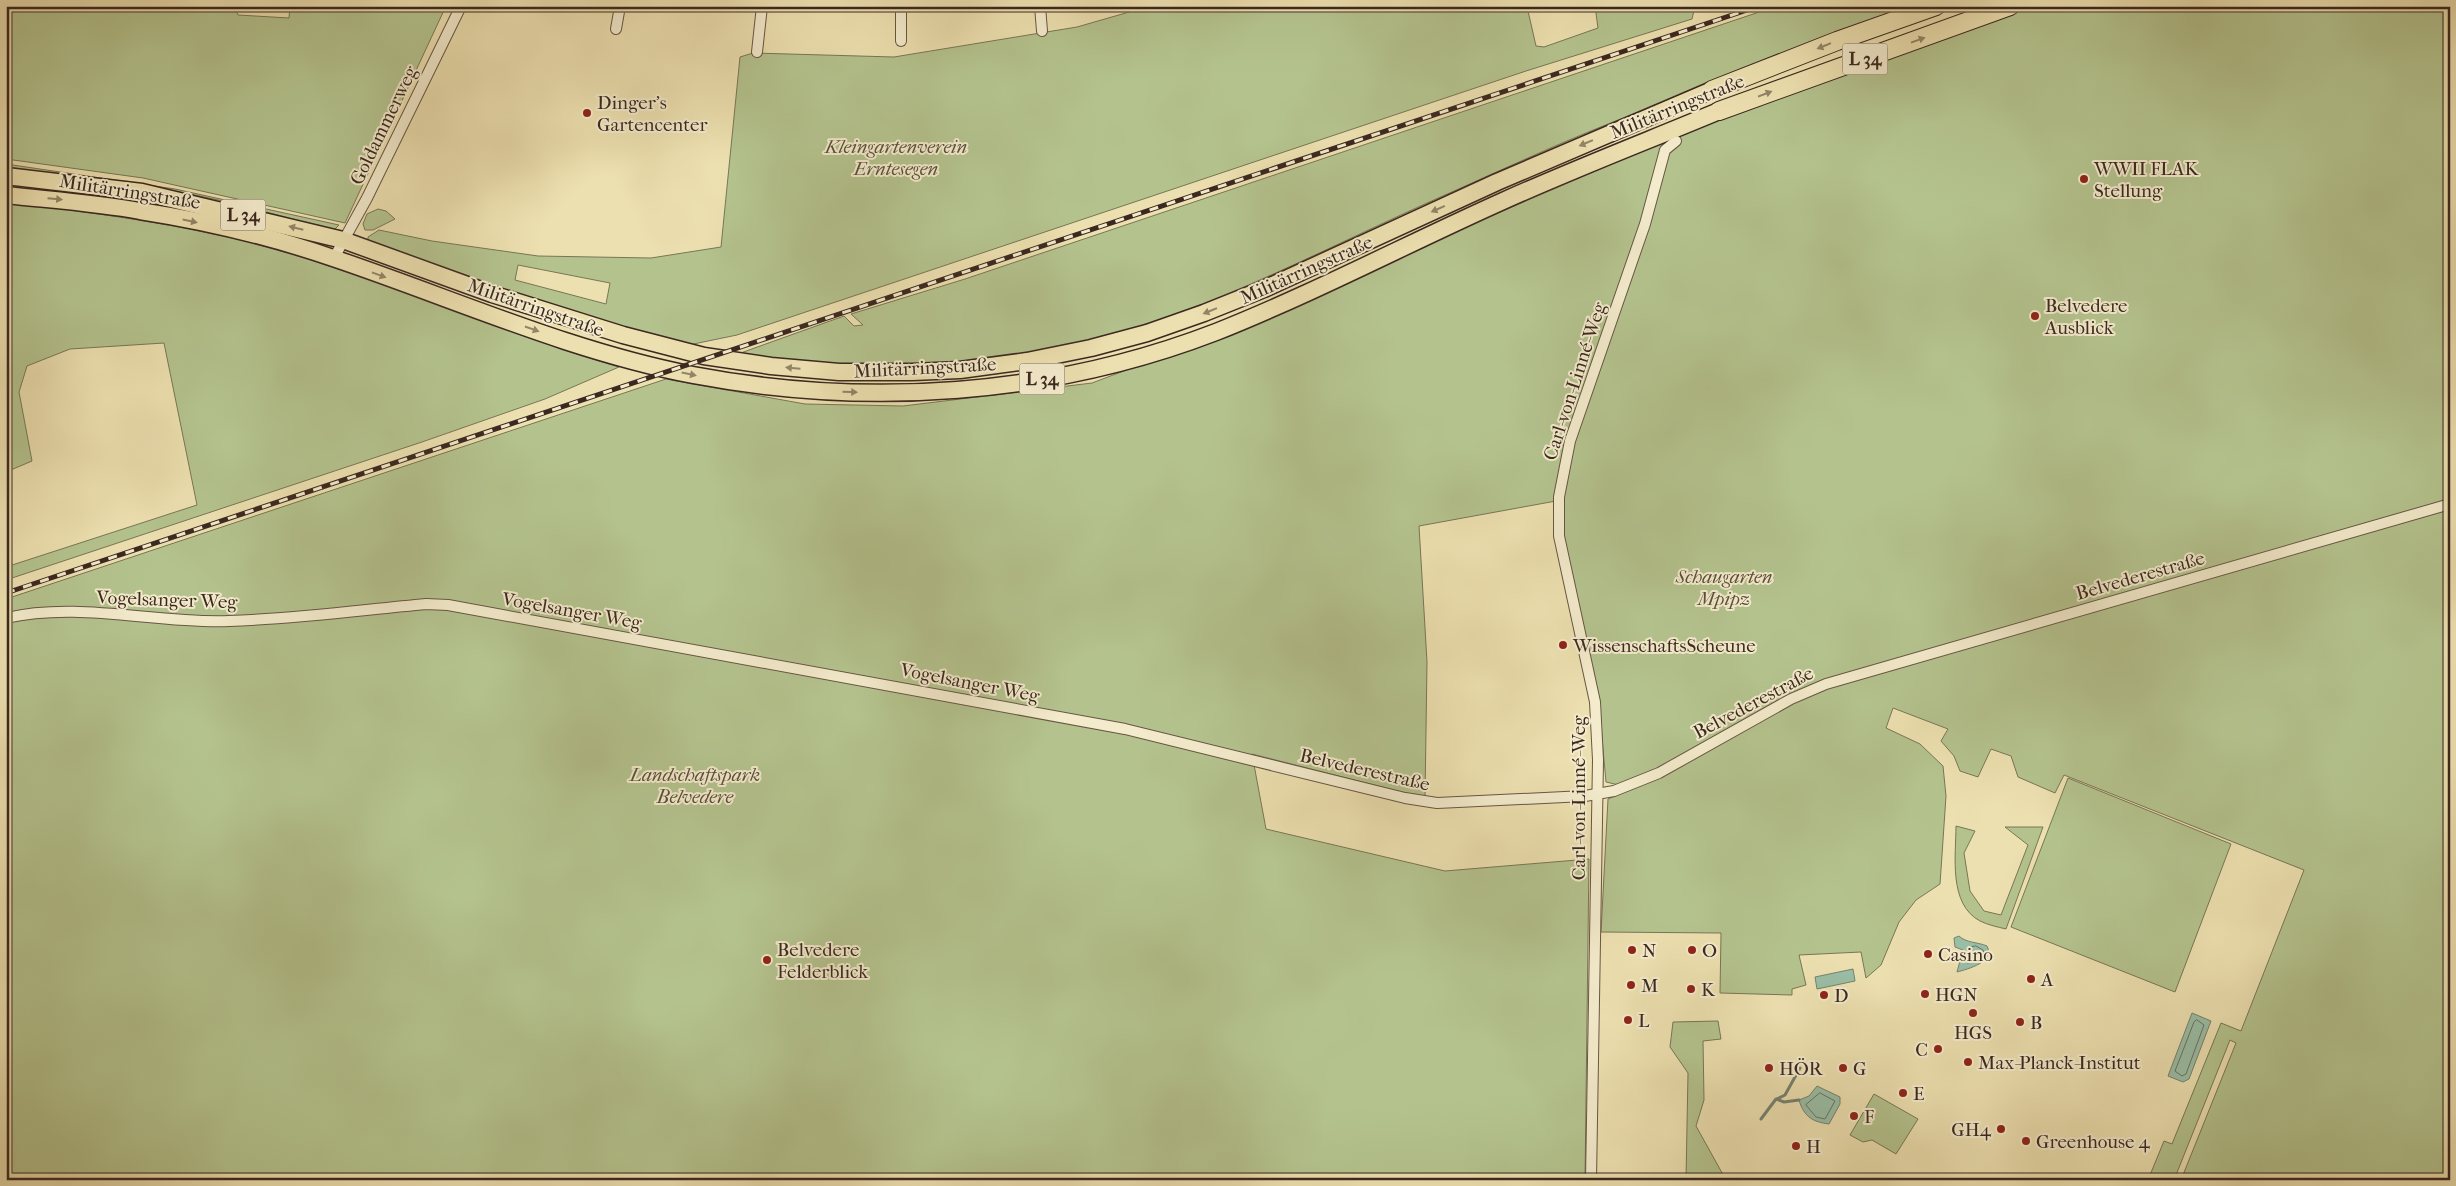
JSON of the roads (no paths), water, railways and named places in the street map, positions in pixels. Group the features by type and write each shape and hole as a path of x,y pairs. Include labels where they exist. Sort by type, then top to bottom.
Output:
{"highway":[{"name":"Militärringstraße","path":"1712,90 1837,41 1936,6"},
{"name":"Militärringstraße","path":"1719,111 2010,6"}],"main road":[{"name":"Militärringstraße","path":"8,175 142,192 343,240 492,294 623,335 704,356 771,366 839,372 960,370 1027,361 1091,348 1204,314 1264,289 1497,182 1712,90"},
{"name":"Militärringstraße","path":"6,195 143,211 263,237 334,258 621,358 692,375 767,386 837,392 959,391 1027,382 1094,369 1211,334 1336,281 1506,200 1719,111"}],"street":[{"name":"Goldammerweg","path":"334,258 367,198 461,6"},
{"path":"616,29 620,6"},
{"path":"757,52 762,6"},
{"path":"901,6 901,41"},
{"path":"1040,6 1042,31"},
{"name":"Carl-von-Linné-Weg","path":"1591,1180 1598,795 1595,702 1559,536 1559,497 1570,441 1645,224 1665,150 1676,141"},
{"name":"Belvederestraße","path":"1125,729 1405,798 1437,803 1598,795 1652,776 1791,699 1826,684 2450,504"},
{"name":"Vogelsanger Weg","path":"6,618 26,613 55,612 228,622 426,604 448,605 1125,729"}],"water":[{"path":"1959,936 1965,940 1987,946 1988,952 1984,960 1979,964 1957,972 1963,950 1955,947 1954,938"},
{"path":"1853,969 1855,981 1817,989 1815,977"},
{"path":"2192,1013 2211,1021 2189,1079 2183,1082 2168,1076"},
{"path":"1817,1086 1840,1097 1840,1104 1829,1124 1818,1122 1806,1115 1799,1100 1809,1096"}],"waterway":[{"path":"1777,1099 1785,1095 1800,1068"},
{"path":"1761,1119 1776,1099 1784,1102 1799,1100"}],"railway":[{"path":"6,593 1759,6"}],"place":[{"name":"Dinger's Gartencenter","path":"587,113"},
{"name":"WWII FLAK Stellung","path":"2084,179"},
{"name":"Belvedere Ausblick","path":"2035,316"},
{"name":"WissenschaftsScheune","path":"1563,645"},
{"name":"N","path":"1632,950"},
{"name":"O","path":"1692,950"},
{"name":"Casino","path":"1928,954"},
{"name":"Belvedere Felderblick","path":"767,960"},
{"name":"A","path":"2031,979"},
{"name":"M","path":"1631,985"},
{"name":"K","path":"1691,989"},
{"name":"HGN","path":"1925,994"},
{"name":"D","path":"1824,995"},
{"name":"HGS","path":"1973,1013"},
{"name":"L","path":"1628,1020"},
{"name":"B","path":"2020,1022"},
{"name":"C","path":"1938,1049"},
{"name":"Max-Planck-Institut","path":"1968,1062"},
{"name":"HÖR","path":"1769,1068"},
{"name":"G","path":"1843,1068"},
{"name":"E","path":"1903,1093"},
{"name":"F","path":"1854,1116"},
{"name":"GH4","path":"2001,1129"},
{"name":"Greenhouse 4","path":"2026,1141"},
{"name":"H","path":"1796,1146"}],"park label":[{"name":"Kleingartenverein Erntesegen","path":"896,157"},
{"name":"Schaugarten Mpipz","path":"1724,587"},
{"name":"Landschaftspark Belvedere","path":"695,785"}]}
